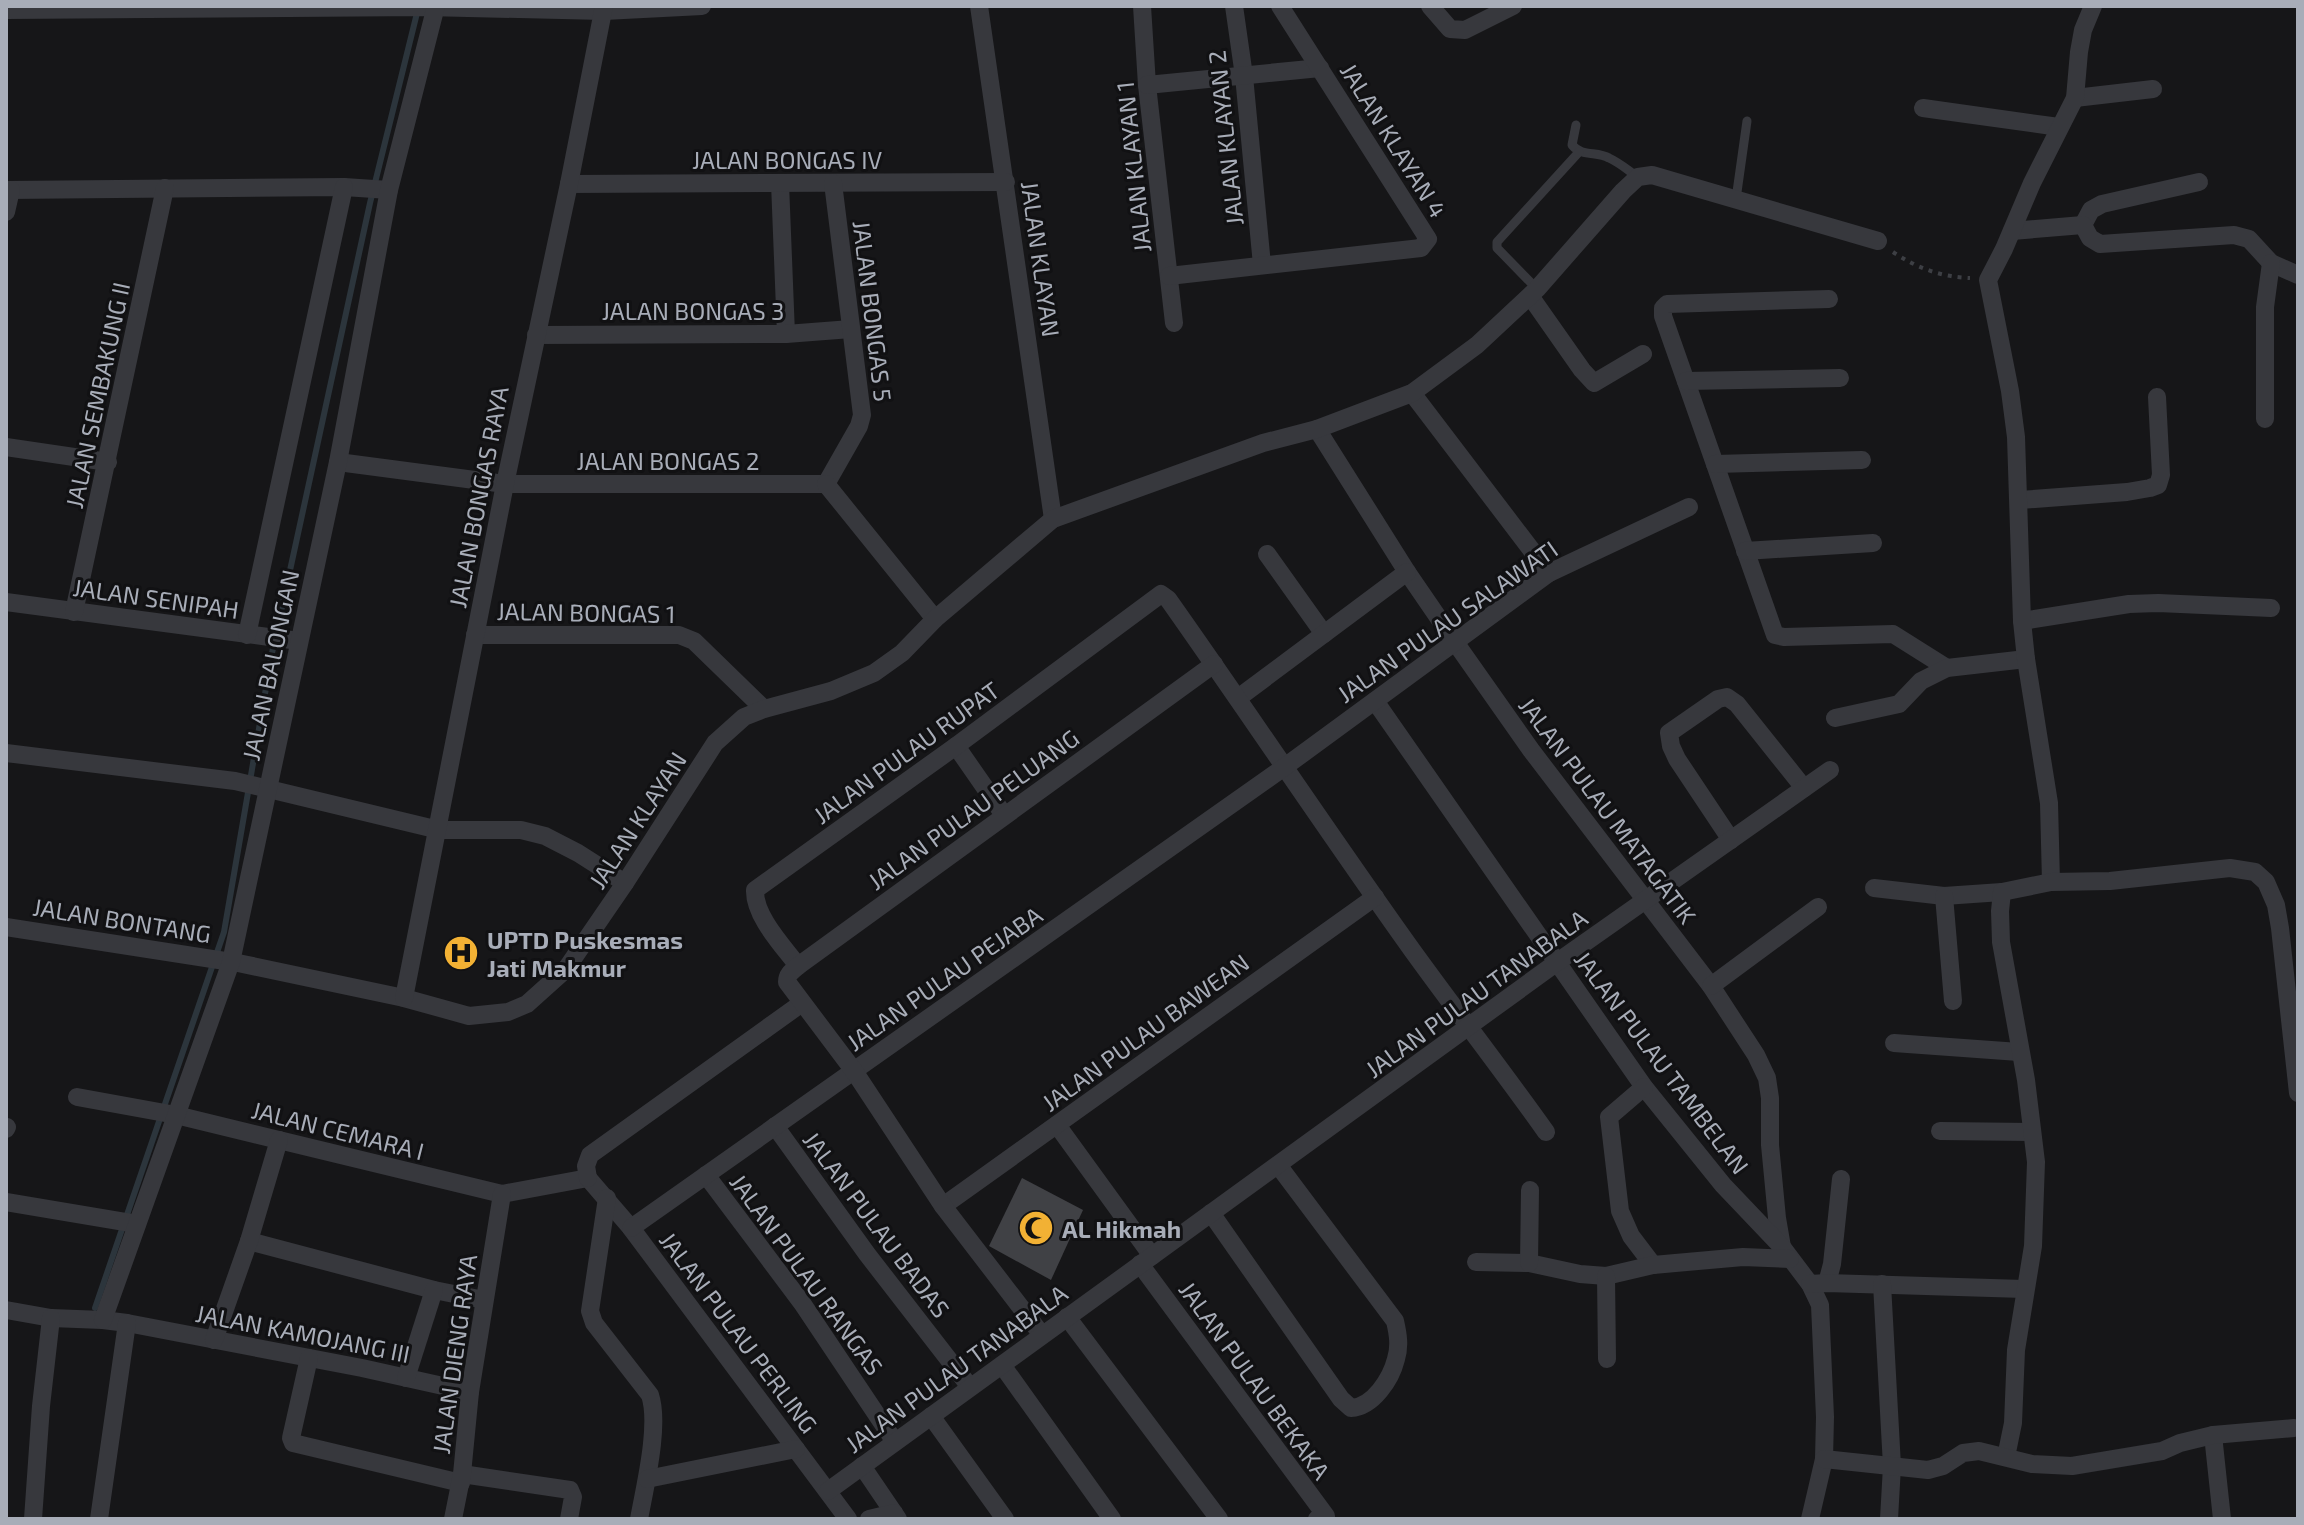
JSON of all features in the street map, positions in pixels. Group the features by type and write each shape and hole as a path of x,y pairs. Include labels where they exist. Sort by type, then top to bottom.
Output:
{"street":[{"name":"JALAN BALONGAN","path":"103,1320 129,1222 219,960 262,786 291,640 338,462 385,190 436,6"},
{"path":"6,10 702,6"},
{"name":"JALAN KLAYAN","path":"979,6 1053,519"},
{"name":"JALAN KLAYAN 1","path":"1142,6 1147,85 1174,323"},
{"name":"JALAN KLAYAN 2","path":"1234,6 1244,76 1262,265"},
{"name":"JALAN KLAYAN 4","path":"1169,276 1421,248 1428,239 1280,6"},
{"path":"1430,6 1450,29 1465,30 1513,6"},
{"path":"2051,882 2049,803 2022,621 2016,437 1988,280 2075,98 2083,30 2093,6"},
{"name":"JALAN BONGAS RAYA","path":"404,998 505,484 604,8"},
{"path":"1147,85 1320,68"},
{"path":"2075,98 2153,89"},
{"path":"1923,108 2059,127"},
{"path":"1638,177 1652,175 1878,241"},
{"name":"JALAN KLAYAN","path":"219,960 404,998 469,1016 508,1012 527,1004 566,969 715,743 744,717 831,691 874,673 902,653 935,619 1053,519 1263,443 1317,429 1412,393 1477,345 1534,293 1638,177"},
{"name":"JALAN BONGAS IV","path":"569,184 1006,182"},
{"path":"2083,225 2091,210 2102,204 2199,182"},
{"path":"780,183 786,334"},
{"name":"JALAN BONGAS 5","path":"826,484 859,426 862,415 833,183"},
{"path":"6,212 8,190 351,187 385,190"},
{"path":"251,635 351,187"},
{"name":"JALAN SEMBAKUNG II","path":"74,612 165,188"},
{"path":"2012,231 2083,225"},
{"path":"2083,225 2090,238 2100,244 2234,235 2249,239 2271,263 2298,275"},
{"path":"2265,419 2265,307 2271,263"},
{"path":"1534,293 1582,370 1594,383 1643,354"},
{"path":"1829,299 1667,304 1663,308 1663,316 1775,635 1893,634 1947,668"},
{"name":"JALAN BONGAS 3","path":"536,335 786,334 851,329"},
{"path":"1686,381 1840,378"},
{"path":"1412,393 1549,573"},
{"path":"2020,500 2127,492 2158,485 2161,475 2157,397"},
{"name":"JALAN PULAU MATAGATIK","path":"1317,429 1407,572 1531,750 1711,986 1756,1055 1767,1078 1777,1218 1786,1253"},
{"path":"6,447 108,462"},
{"path":"1715,464 1862,460"},
{"name":"JALAN BONGAS 2","path":"338,462 505,484 826,484"},
{"path":"826,484 935,619"},
{"name":"JALAN PULAU SALAWATI","path":"1283,768 1549,573 1689,507"},
{"path":"1745,551 1873,543"},
{"path":"1267,554 1324,634"},
{"path":"1238,698 1407,572"},
{"name":"JALAN PULAU RUPAT","path":"798,966 760,914 754,900 755,890 1156,597 1161,594 1168,599 1214,664"},
{"name":"JALAN SENIPAH","path":"6,602 291,640"},
{"path":"2022,621 2129,604 2271,608"},
{"name":"JALAN BONGAS 1","path":"475,635 679,635 694,641 764,709"},
{"path":"1835,718 1899,704 1921,681 1947,668 2026,659"},
{"path":"1214,664 1283,768 1546,1132"},
{"name":"JALAN PULAU PELUANG","path":"798,966 1214,664"},
{"path":"1731,840 1677,759 1669,733 1718,699 1727,697 1737,704 1804,788"},
{"name":"JALAN PULAU TAMBELAN","path":"1375,701 1644,1087 1723,1185 1818,1283"},
{"path":"956,746 1004,815"},
{"path":"6,753 235,781 439,830 521,830 545,836 625,883"},
{"name":"JALAN PULAU PEJABA","path":"631,1228 1283,768"},
{"name":"JALAN PULAU TANABALA","path":"828,1491 1556,963 1830,770"},
{"path":"1874,888 1944,896 2002,892 2051,882 2110,881 2230,868 2255,872 2266,882 2276,905 2298,1093"},
{"path":"2002,892 2001,942 2026,1080 2036,1162 2033,1246 2016,1350 2013,1423 2006,1457"},
{"path":"1944,896 1953,1001"},
{"name":"JALAN PULAU BAWEAN","path":"943,1206 1375,897"},
{"path":"1711,986 1818,907"},
{"name":"JALAN BONTANG","path":"6,927 219,960"},
{"path":"798,966 788,974 787,982 854,1071 943,1206 1042,1335"},
{"path":"588,1178 586,1166 590,1155 802,1003"},
{"path":"1894,1043 2019,1052"},
{"path":"1644,1087 1609,1117 1620,1211 1631,1236 1653,1265"},
{"name":"JALAN CEMARA I","path":"77,1097 167,1113 502,1194 588,1178"},
{"path":"1057,1125 1146,1260"},
{"name":"JALAN PULAU BADAS","path":"775,1126 867,1254 970,1387"},
{"path":"1940,1131 2031,1132"},
{"path":"214,1340 249,1241 279,1140"},
{"path":"1211,1213 1341,1399 1351,1408 1361,1408 1382,1389 1396,1360 1399,1339 1395,1321 1278,1165"},
{"name":"JALAN PULAU RANGAS","path":"706,1175 802,1303 895,1442"},
{"name":"JALAN PULAU PERLING","path":"588,1178 631,1228 848,1519"},
{"path":"1810,1519 1824,1459 1823,1347 1818,1283 1832,1264 1841,1179"},
{"path":"1529,1263 1530,1190"},
{"name":"JALAN DIENG RAYA","path":"453,1519 462,1478 470,1392 502,1194"},
{"path":"607,1198 590,1311 594,1323 650,1395 655,1408 639,1519"},
{"path":"6,1202 129,1222"},
{"path":"249,1241 434,1290 484,1300"},
{"path":"1476,1262 1529,1263 1606,1276 1653,1265 1786,1253"},
{"name":"JALAN PULAU BEKAKA","path":"1146,1260 1326,1516 1317,1519"},
{"path":"1606,1276 1607,1359"},
{"path":"1818,1283 2024,1289"},
{"path":"1882,1284 1892,1466 1889,1519"},
{"path":"406,1378 434,1290"},
{"name":"JALAN KAMOJANG III","path":"6,1310 51,1318 127,1323 470,1392"},
{"path":"1067,1317 1219,1519"},
{"path":"33,1519 51,1318"},
{"path":"99,1519 127,1323"},
{"path":"309,1358 291,1438 293,1443 462,1478 570,1490 573,1497 569,1519"},
{"path":"1002,1365 1112,1519"},
{"path":"931,1416 1005,1519"},
{"path":"1824,1459 1928,1470 1943,1466 1963,1453 1979,1451 2032,1464 2072,1466 2162,1451 2213,1435 2294,1428"},
{"path":"2213,1435 2222,1519"},
{"path":"647,1479 796,1449"},
{"path":"862,1466 896,1516 869,1519"}],"lane":[{"path":"1736,199 1747,121"},
{"path":"1576,125 1572,145 1579,152 1606,155 1638,177"},
{"path":"1534,293 1497,248 1497,242 1579,152"}],"path":[{"path":"1878,241 1911,264 1949,277 1988,280"}],"building":[{"name":"AL Hikmah","path":"1022,1178 1083,1210 1051,1280 989,1246"}],"waterway":[{"path":"95,1308 224,932 272,653 370,203 418,9"}],"place":[{"name":"UPTD Puskesmas Jati Makmur","path":"461,953"},
{"name":"AL Hikmah","path":"1036,1228"}]}
